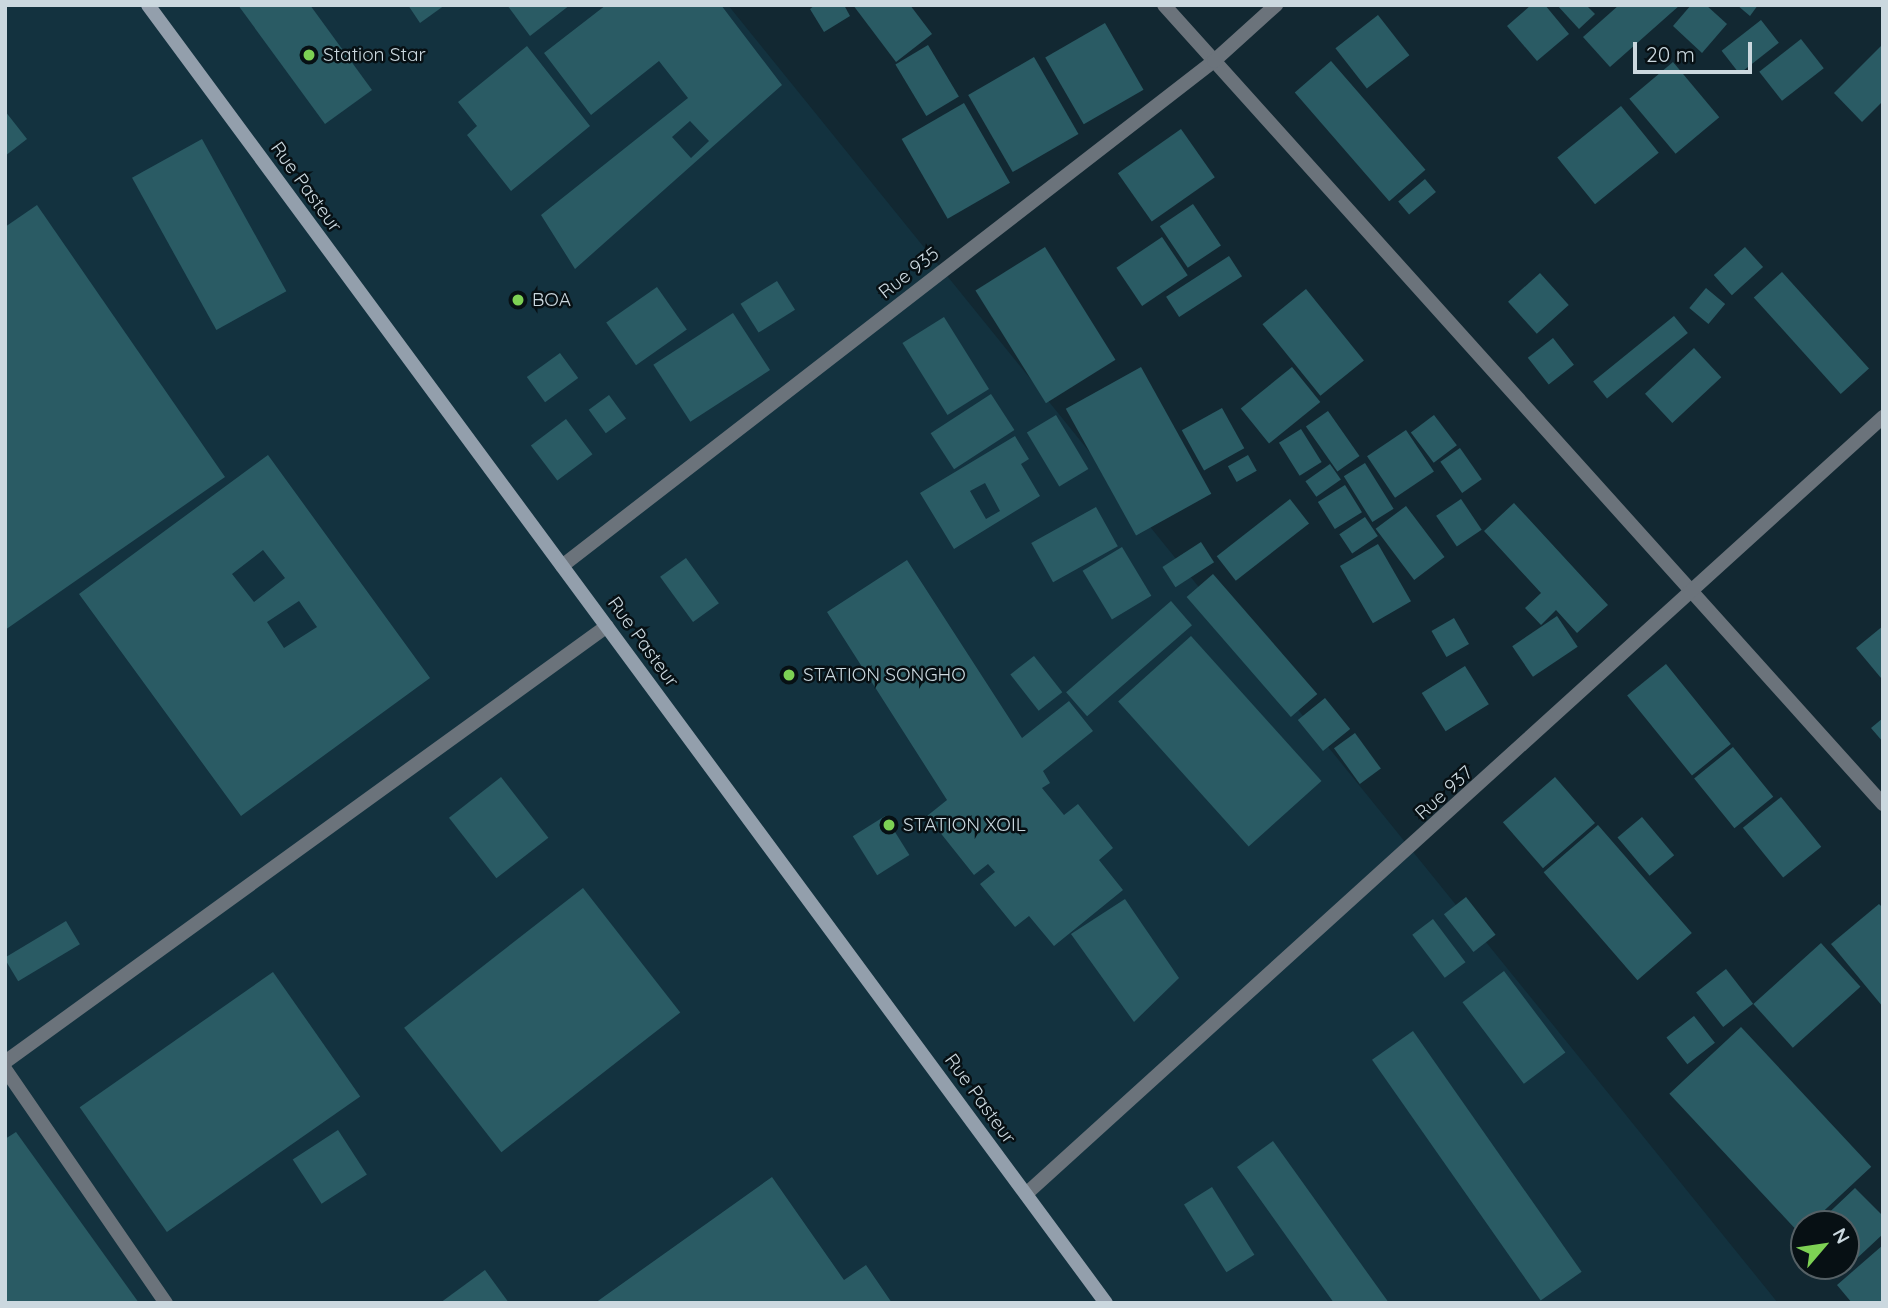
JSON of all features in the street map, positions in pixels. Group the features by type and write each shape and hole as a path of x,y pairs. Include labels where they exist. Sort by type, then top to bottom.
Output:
{"main road":[{"name":"Rue Pasteur","path":"148,5 1106,1303"}],"street":[{"path":"1164,5 1883,804"},
{"name":"Rue 935","path":"562,566 1214,61 1276,5"},
{"name":"Rue 937","path":"1026,1194 1694,594 1883,417"},
{"path":"5,1062 607,626"},
{"path":"5,1069 166,1303"}],"shaded area":[{"path":"5,5 728,5 1778,1303 5,1303"}],"building":[{"path":"238,5 310,5 372,90 325,124"},
{"path":"408,5 445,5 420,23"},
{"path":"507,5 570,5 530,36"},
{"path":"606,5 721,5 782,85 575,269 541,215 688,98 659,61 591,115 544,53","holes":["690,121 709,141 691,158 672,137"]},
{"path":"815,5 844,5 850,16 824,32 810,9"},
{"path":"853,5 910,5 932,34 896,62"},
{"path":"1531,5 1545,5 1569,34 1537,61 1507,26"},
{"path":"1557,5 1586,5 1595,14 1579,29"},
{"path":"1619,5 1680,5 1610,67 1583,37"},
{"path":"1691,5 1706,5 1727,24 1702,53 1673,26"},
{"path":"1737,5 1758,5 1750,16"},
{"path":"1378,15 1409,55 1367,88 1335,48"},
{"path":"1761,20 1779,43 1739,74 1722,51"},
{"path":"1105,23 1144,90 1084,124 1045,58"},
{"path":"1801,39 1824,68 1782,101 1759,72"},
{"path":"1883,44 1883,101 1862,122 1834,93"},
{"path":"928,45 959,96 926,116 895,65"},
{"path":"527,46 590,126 511,191 467,135 477,126 458,102"},
{"path":"1034,57 1078,134 1013,172 968,95"},
{"path":"1331,61 1425,170 1389,201 1295,92"},
{"path":"1673,62 1719,117 1676,154 1629,99"},
{"path":"964,103 1010,183 948,219 902,139"},
{"path":"1621,106 1659,153 1595,204 1557,158"},
{"path":"5,111 27,139 5,156"},
{"path":"1181,129 1215,177 1152,221 1118,173"},
{"path":"202,139 286,291 216,330 132,178"},
{"path":"1425,179 1436,192 1409,215 1398,201"},
{"path":"1193,204 1221,245 1188,268 1160,226"},
{"path":"37,205 225,477 5,630 5,227"},
{"path":"1162,237 1188,275 1142,306 1116,268"},
{"path":"1045,247 1115,360 1046,403 975,290"},
{"path":"1745,247 1763,267 1732,295 1714,275"},
{"path":"1229,256 1242,276 1179,317 1166,297"},
{"path":"1782,272 1869,369 1841,394 1754,297"},
{"path":"1540,273 1569,305 1537,334 1508,302"},
{"path":"777,281 795,310 759,333 741,304"},
{"path":"657,287 687,330 636,365 606,323"},
{"path":"1706,288 1725,304 1708,324 1689,308"},
{"path":"1306,289 1364,360 1320,396 1262,324"},
{"path":"733,313 770,370 690,422 653,365"},
{"path":"1674,316 1688,333 1607,399 1593,381"},
{"path":"944,317 989,389 947,415 902,343"},
{"path":"1553,338 1574,365 1549,384 1528,358"},
{"path":"1694,348 1721,377 1672,423 1645,394"},
{"path":"560,353 578,378 545,402 527,377"},
{"path":"1141,367 1211,494 1136,536 1066,409"},
{"path":"1292,367 1320,402 1269,444 1241,409"},
{"path":"991,394 1014,430 954,469 931,433"},
{"path":"609,395 626,418 606,433 589,410"},
{"path":"1222,408 1244,448 1204,471 1182,430"},
{"path":"1328,411 1360,456 1337,472 1306,426"},
{"path":"1056,415 1088,469 1059,487 1027,433"},
{"path":"1434,415 1457,445 1434,463 1411,432"},
{"path":"566,419 592,454 557,481 531,445"},
{"path":"1301,429 1322,462 1300,476 1279,443"},
{"path":"1406,430 1434,471 1395,498 1367,456"},
{"path":"1015,436 1029,459 1021,464 1040,496 954,549 920,493","holes":["985,483 1000,511 986,519 970,491"]},
{"path":"1460,448 1482,479 1462,493 1440,462"},
{"path":"268,455 430,678 241,816 79,594","holes":["263,550 285,578 254,602 232,574","299,601 317,627 284,648 267,622"]},
{"path":"1248,455 1257,471 1237,482 1228,466"},
{"path":"1365,463 1394,509 1372,522 1344,476"},
{"path":"1330,464 1341,480 1316,497 1305,481"},
{"path":"1345,485 1362,512 1335,529 1318,502"},
{"path":"1290,499 1309,523 1236,581 1217,556"},
{"path":"1461,499 1482,530 1457,546 1436,516"},
{"path":"1514,503 1608,605 1577,633 1556,610 1541,625 1525,608 1541,593 1484,531"},
{"path":"1406,506 1445,557 1414,580 1376,529"},
{"path":"1096,507 1118,546 1053,582 1031,543"},
{"path":"1365,517 1378,536 1352,553 1339,534"},
{"path":"1201,542 1214,562 1175,587 1162,567"},
{"path":"1378,544 1411,601 1373,623 1340,566"},
{"path":"1122,547 1151,596 1112,620 1083,571"},
{"path":"686,558 719,603 693,622 660,577"},
{"path":"907,560 1022,738 1069,701 1093,731 1043,771 1050,783 1042,788 1064,815 1078,804 1113,848 1099,860 1123,890 1054,946 1029,916 1015,927 980,884 995,872 988,864 974,875 927,816 947,800 827,612"},
{"path":"1213,574 1317,694 1291,717 1187,597"},
{"path":"1171,601 1192,625 1087,716 1066,692"},
{"path":"1557,616 1578,647 1533,677 1512,646"},
{"path":"1454,618 1469,644 1446,657 1431,631"},
{"path":"1883,626 1883,676 1881,678 1856,648"},
{"path":"1191,636 1321,781 1249,846 1118,702"},
{"path":"1034,656 1062,692 1039,711 1010,674"},
{"path":"1666,664 1731,744 1692,776 1627,695"},
{"path":"1465,666 1489,704 1446,731 1422,693"},
{"path":"1325,698 1350,729 1323,751 1298,720"},
{"path":"1883,718 1883,742 1871,728"},
{"path":"1355,733 1381,769 1360,784 1334,748"},
{"path":"1733,747 1773,797 1734,828 1694,778"},
{"path":"501,777 548,838 496,878 449,818"},
{"path":"1555,777 1595,823 1543,868 1503,822"},
{"path":"1781,797 1821,847 1783,878 1743,828"},
{"path":"885,816 909,855 877,875 853,836"},
{"path":"1642,817 1674,855 1650,876 1617,838"},
{"path":"1598,825 1692,933 1637,980 1544,872"},
{"path":"583,888 680,1013 501,1152 404,1028"},
{"path":"1466,897 1496,935 1473,952 1444,914"},
{"path":"1125,899 1179,978 1134,1022 1071,934"},
{"path":"1879,904 1883,908 1883,1007 1831,944"},
{"path":"1433,919 1465,962 1445,978 1412,935"},
{"path":"66,921 80,944 18,981 5,958"},
{"path":"1821,943 1860,987 1793,1048 1753,1004"},
{"path":"1726,969 1753,1004 1723,1027 1696,992"},
{"path":"1504,971 1565,1052 1524,1084 1462,1002"},
{"path":"273,972 360,1097 167,1232 80,1107"},
{"path":"1694,1016 1715,1043 1687,1064 1666,1038"},
{"path":"1741,1027 1871,1167 1825,1210 1790,1210 1790,1223 1669,1094"},
{"path":"1413,1031 1582,1272 1541,1301 1372,1060"},
{"path":"338,1130 367,1174 322,1204 293,1159"},
{"path":"16,1132 139,1303 5,1303 5,1139"},
{"path":"1273,1141 1389,1303 1334,1303 1237,1167"},
{"path":"772,1177 844,1280 866,1265 892,1303 595,1303"},
{"path":"1212,1187 1254,1255 1226,1272 1184,1204"},
{"path":"1855,1188 1883,1216 1883,1234 1860,1255 1860,1210 1832,1210"},
{"path":"1883,1245 1883,1303 1852,1303 1837,1285 1843,1280 1860,1280 1860,1265"},
{"path":"485,1270 509,1303 440,1303"}],"place":[{"name":"Station Star","path":"309,55"},
{"name":"BOA","path":"518,300"},
{"name":"STATION SONGHO","path":"789,675"},
{"name":"STATION XOIL","path":"889,825"}]}
